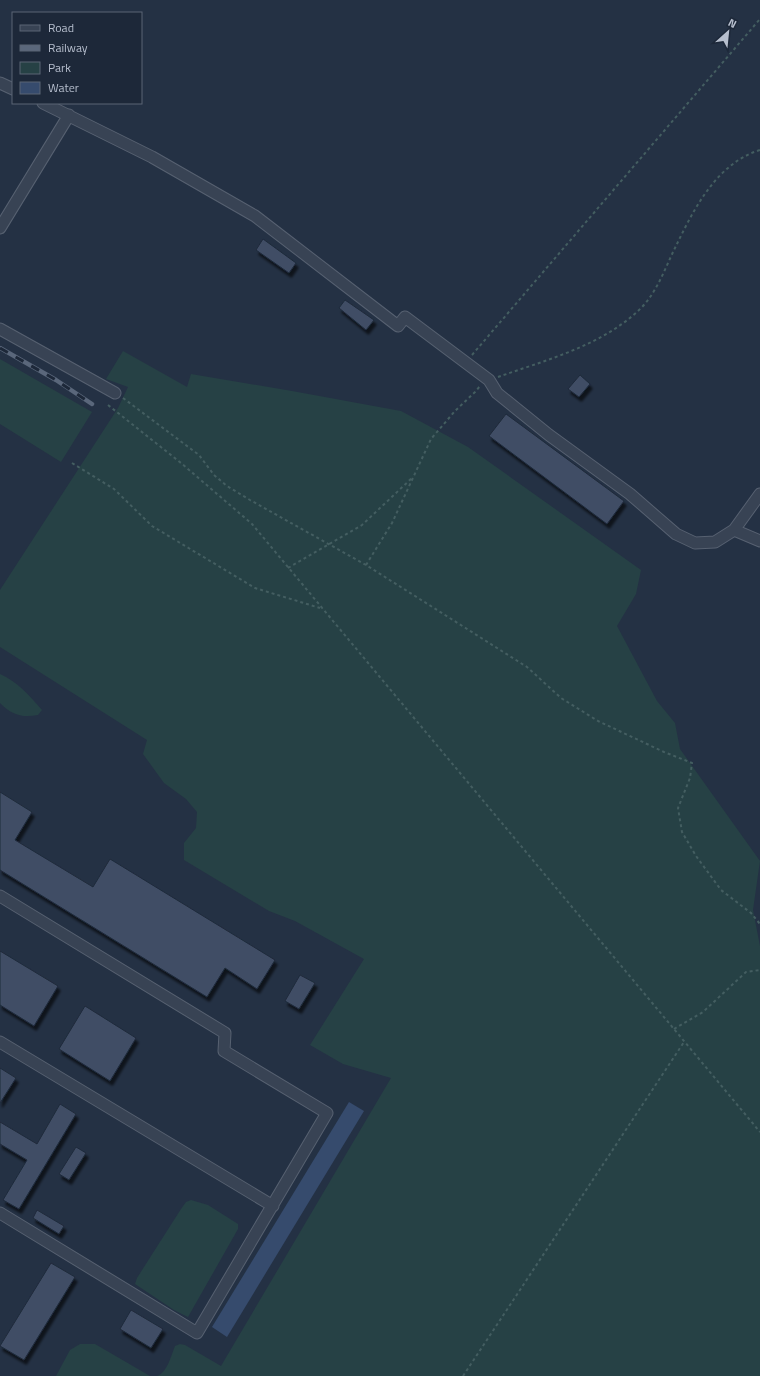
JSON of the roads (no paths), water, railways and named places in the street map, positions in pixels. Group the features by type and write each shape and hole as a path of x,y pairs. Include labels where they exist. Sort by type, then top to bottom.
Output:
{"lane":[{"path":"0,83 12,89"},
{"path":"45,104 152,157 255,216 398,326 405,317 488,379 497,393 549,434 630,494 676,534 695,543 715,542 734,530 755,507 760,494"},
{"path":"0,228 69,115"},
{"path":"0,329 115,393"},
{"path":"734,530 760,540"},
{"path":"0,896 224,1033 224,1051 327,1114 198,1333 0,1213"},
{"path":"0,1042 273,1206"}],"water":[{"path":"349,1102 364,1111 227,1337 212,1327"}],"railway":[{"path":"0,348 56,380 92,404"}]}
